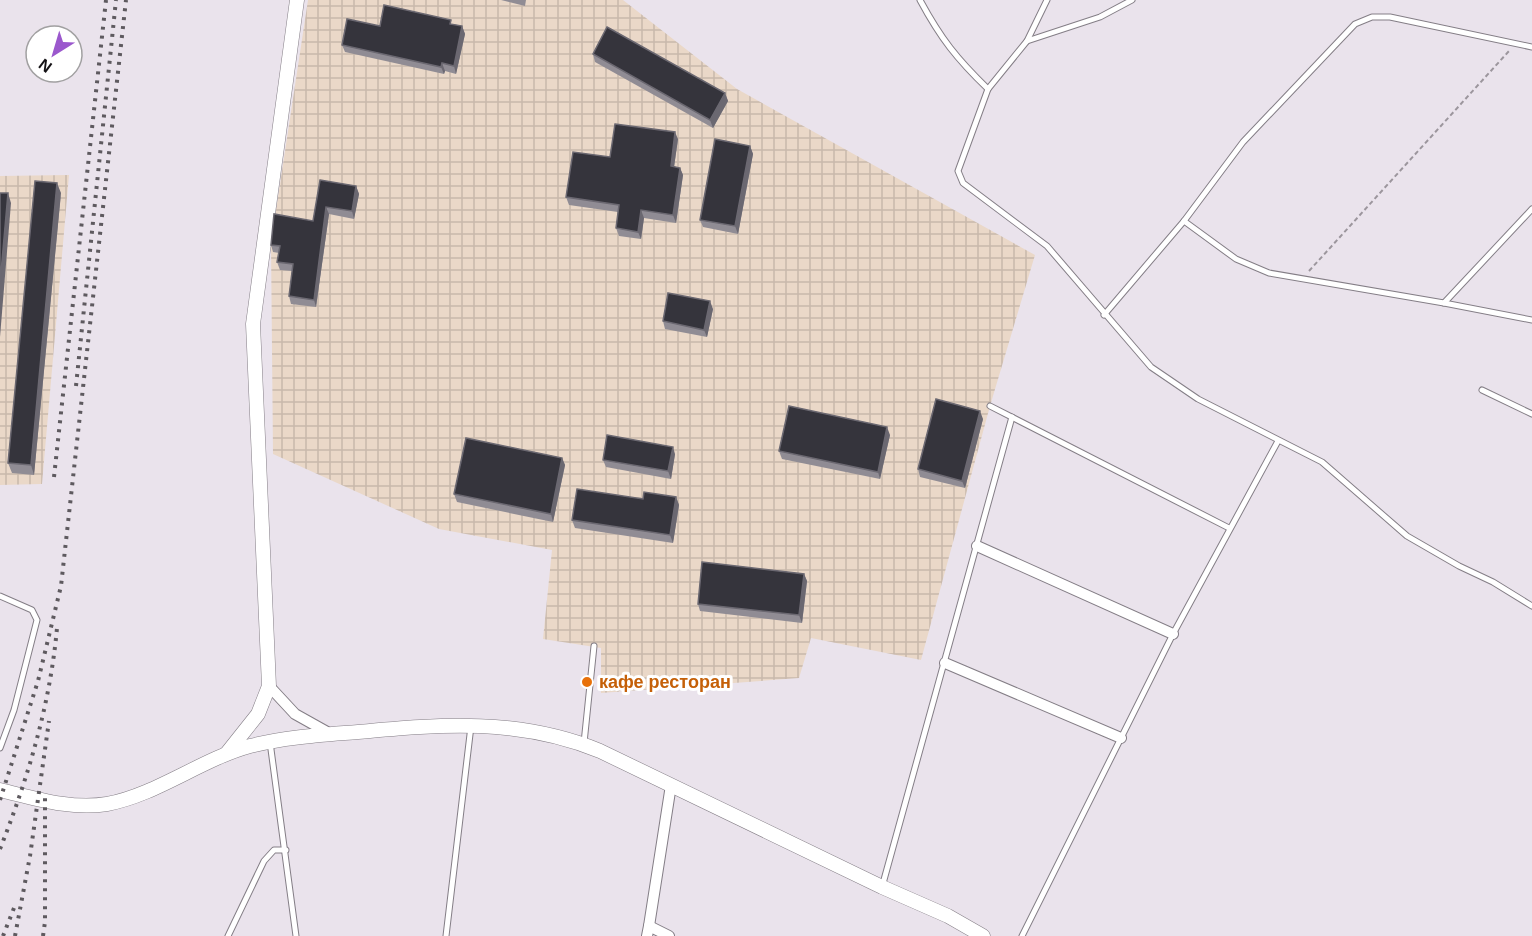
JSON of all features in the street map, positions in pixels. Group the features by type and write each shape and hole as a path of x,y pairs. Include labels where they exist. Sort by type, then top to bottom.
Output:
{"main road":[{"path":"226,754 258,714 269,686 253,324 297,0"},
{"path":"0,790 38,800 107,804 134,795 226,754 270,742 329,733 441,724 472,724 525,730 584,744 882,887 948,916 983,936"}],"street":[{"path":"977,546 1173,634"},
{"path":"945,663 1121,738"},
{"path":"269,686 295,714 329,733"},
{"path":"669,936 648,931 671,786"}],"lane":[{"path":"920,0 940,37 956,58 988,89"},
{"path":"1047,0 1027,41 988,89 958,171 963,183 1047,246 1150,368 1198,399 1322,462 1407,536 1532,606"},
{"path":"1027,41 1100,16 1132,0"},
{"path":"1104,315 1184,221 1243,142 1355,24 1372,17 1390,17 1532,47"},
{"path":"1444,303 1532,209"},
{"path":"1184,221 1236,260 1269,273 1532,320"},
{"path":"1482,390 1532,414"},
{"path":"990,406 1229,528"},
{"path":"882,887 1012,417"},
{"path":"1022,936 1173,634 1278,441"},
{"path":"0,596 32,610 37,620 14,711 0,748"},
{"path":"584,744 594,646"},
{"path":"446,936 472,724"},
{"path":"270,742 297,936"},
{"path":"228,936 264,861 274,850 286,850"}],"path":[{"path":"1300,280 1515,45"}],"shaded area":[{"path":"308,0 623,0 737,89 1035,255 990,406 921,660 811,638 799,678 601,693 601,648 543,639 552,550 439,529 273,454 271,243"},
{"path":"69,175 42,484 0,485 0,176"}],"building":[{"path":"384,5 451,20 450,24 462,26 454,66 442,63 441,67 342,45 347,19 380,26"},
{"path":"607,27 725,93 710,120 593,54"},
{"path":"615,124 675,132 671,166 680,168 673,215 641,210 638,232 616,228 619,205 566,197 573,152 610,157"},
{"path":"715,139 750,146 735,226 700,220"},
{"path":"320,180 356,186 352,211 326,207 314,300 289,296 293,264 277,262 280,246 271,245 274,214 313,221"},
{"path":"35,181 57,183 31,465 8,463"},
{"path":"0,193 8,193 0,284"},
{"path":"668,293 710,301 704,330 663,321"},
{"path":"936,399 980,411 962,481 918,469"},
{"path":"789,406 887,427 878,472 779,451"},
{"path":"607,435 673,447 668,471 603,460"},
{"path":"466,438 562,458 551,514 454,494"},
{"path":"577,489 643,499 644,492 676,497 670,535 572,520"},
{"path":"702,562 804,574 799,615 698,604"}],"railway":[{"path":"54,477 106,0"},
{"path":"76,386 116,0"},
{"path":"0,800 38,681 61,586 126,0"},
{"path":"0,849 20,795 36,741 49,685 57,628"},
{"path":"15,936 30,856 49,721"},
{"path":"43,936 45,797"},
{"path":"3,936 14,908"}],"place":[{"name":"кафе ресторан","path":"587,682"}]}
